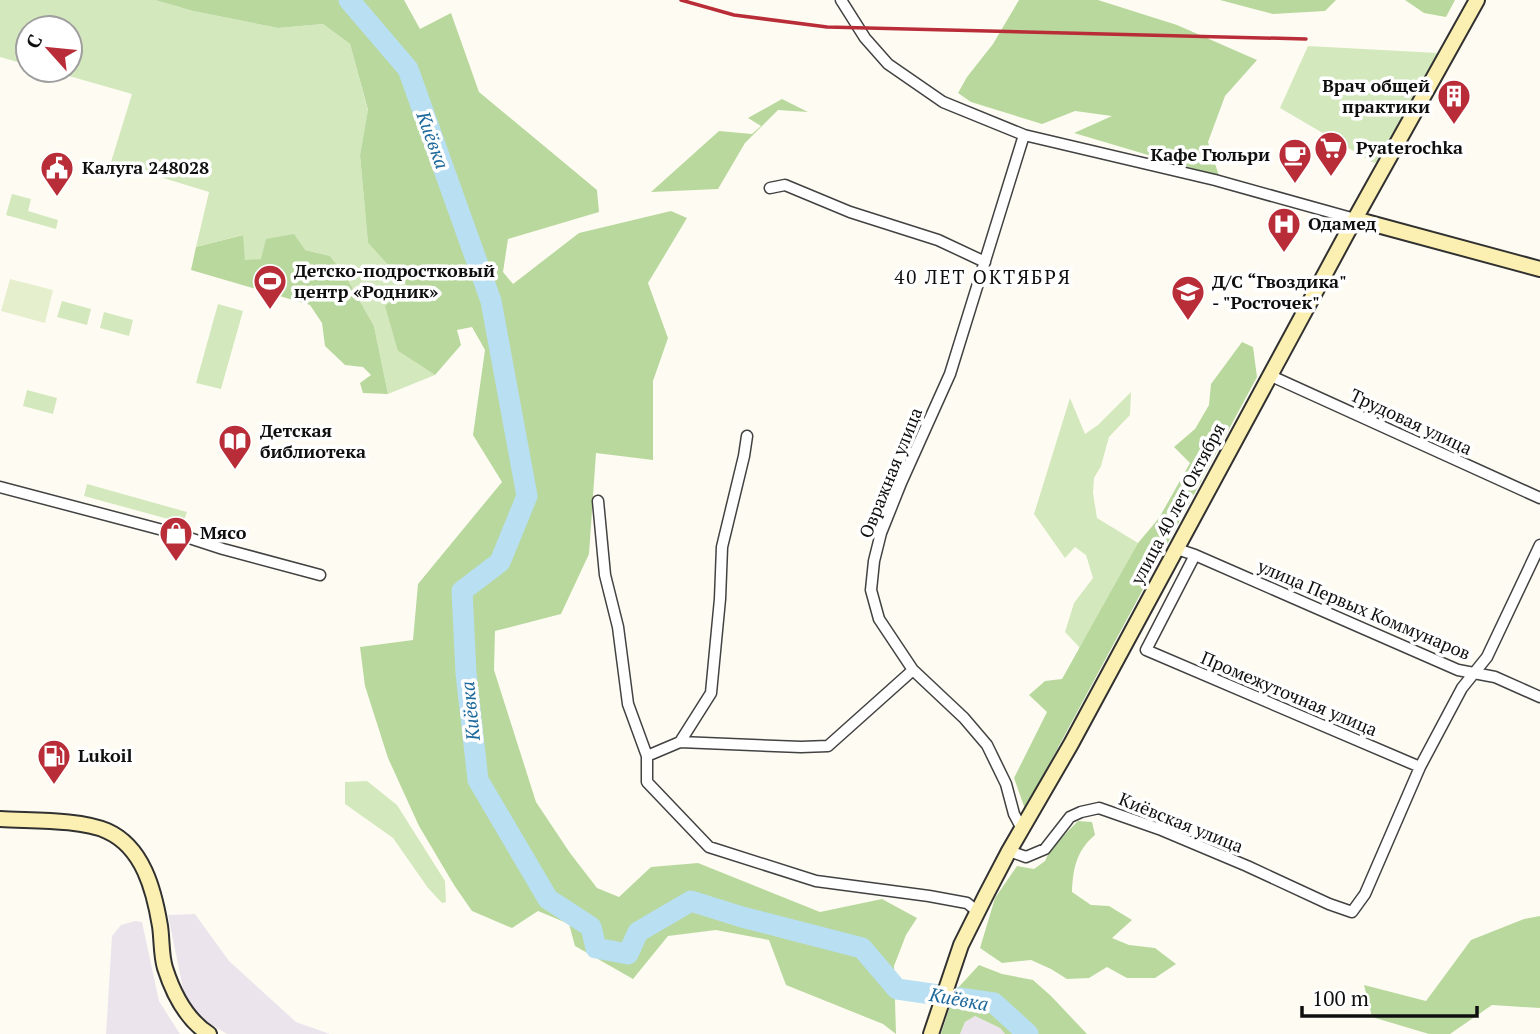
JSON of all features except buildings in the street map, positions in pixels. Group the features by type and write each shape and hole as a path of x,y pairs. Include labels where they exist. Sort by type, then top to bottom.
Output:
{"main road":[{"name":"улица 40 лет Октября","path":"931,1034 961,945 1009,851 1071,744 1269,375 1477,0"},
{"path":"1355,219 1540,269"},
{"path":"0,819 85,824 108,831 127,845 143,867 152,891 165,967 178,1000 209,1034"}],"street":[{"path":"841,0 865,38 888,64 943,102 1024,135 1215,180 1355,219"},
{"name":"Овражная улица","path":"1022,829 1014,814 1006,784 987,745 964,718 913,670 879,619 872,590 874,561 881,533 950,373 1024,135"},
{"path":"770,188 785,185 850,212 938,240 985,262"},
{"name":"Трудовая улица","path":"1269,375 1540,498"},
{"path":"680,742 711,693 722,547 747,436"},
{"path":"0,487 320,575"},
{"path":"598,501 605,575 618,627 628,704 648,756 647,782 709,847 816,881 967,903 978,912"},
{"path":"1420,767 1462,688 1487,657 1540,545"},
{"name":"улица Первых Коммунаров","path":"1177,549 1458,670 1494,677 1540,697"},
{"name":"Промежуточная улица","path":"1195,555 1146,650 1420,767"},
{"path":"648,756 680,742 828,746 913,670"},
{"name":"Киёвская улица","path":"1009,851 1026,857 1045,849 1070,817 1099,808 1158,829 1352,912 1365,894 1420,767"}],"shaded area":[{"path":"195,914 229,961 296,1022 330,1034 227,1034 202,1019 184,994 168,915"},
{"path":"142,922 159,1001 180,1034 106,1034 112,936 121,925"},
{"path":"975,1016 1000,1028 1005,1034 960,1034 965,1022"}],"green space":[{"path":"0,0 155,0 193,11 278,28 323,24 350,44 368,111 360,155 368,243 408,287 398,351 435,375 388,394 374,326 345,275 330,256 305,250 245,261 242,235 196,247 209,192 111,162 132,94 84,80 84,14 14,14 14,61 0,57"},
{"path":"155,0 404,0 420,29 451,13 479,92 597,190 599,212 508,239 503,272 513,284 579,233 671,211 687,218 648,283 668,338 653,381 653,460 596,453 589,554 561,614 495,631 494,670 536,802 597,888 619,897 651,867 698,863 820,912 882,899 917,918 906,935 894,966 896,1034 883,1024 786,985 769,940 716,930 668,936 633,979 575,946 569,924 538,911 512,928 472,911 419,826 388,758 365,686 360,647 413,640 418,584 502,482 473,435 485,350 472,327 457,330 461,345 435,375 398,351 385,306 408,287 368,243 360,155 368,110 350,44 323,24 278,28 193,11"},
{"path":"1019,0 1098,0 1177,25 1257,60 1225,96 1208,142 1219,176 1074,133 1112,116 1075,111 1042,124 971,102 958,93 993,44"},
{"path":"1220,0 1336,0 1325,11 1273,14"},
{"path":"1405,0 1455,0 1446,17 1424,13"},
{"path":"1308,46 1438,53 1378,161 1374,163 1280,108"},
{"path":"782,99 808,112 778,110 745,143 718,189 651,192 719,131 752,134 761,126 748,118"},
{"path":"12,194 31,199 28,211 58,220 56,229 6,215"},
{"path":"294,234 305,250 330,256 345,275 374,326 388,394 363,393 360,383 371,375 363,367 345,365 325,346 322,323 310,305 191,270 196,247 243,235 245,260 261,259 266,239"},
{"path":"10,279 53,290 45,323 1,311"},
{"path":"62,301 91,309 87,325 57,317"},
{"path":"218,304 243,311 221,389 196,383"},
{"path":"104,312 133,320 129,336 100,328"},
{"path":"1242,342 1253,347 1257,377 1025,809 1014,778 1047,712 1029,695 1045,681 1062,679 1138,543 1159,518 1190,463 1174,447 1195,429 1209,405 1211,384"},
{"path":"27,390 57,398 53,414 23,406"},
{"path":"1131,392 1130,415 1109,437 1101,466 1094,478 1093,493 1097,518 1138,543 1081,649 1065,632 1074,603 1093,578 1086,555 1075,547 1065,558 1034,514 1070,398 1085,434 1098,425"},
{"path":"87,484 187,512 183,523 84,496"},
{"path":"367,781 397,805 445,881 446,902 442,903 428,888 393,838 345,804 345,782"},
{"path":"1078,821 1092,822 1095,835 1084,847 1077,861 1072,892 1091,905 1109,906 1132,920 1112,938 1129,945 1155,948 1176,964 1155,978 1127,978 1107,967 1089,978 1067,979 1031,960 1002,963 980,948 995,898 1017,866 1034,869 1045,861 1051,848"},
{"path":"1540,916 1540,1008 1492,1005 1450,1034 1429,1034 1372,1017 1364,985 1426,1001 1471,940 1524,919"},
{"path":"979,965 1002,974 1033,980 1087,1034 1005,1034 1000,1028 975,1016 965,1022 960,1034 941,1034 955,991"}],"waterway":[{"name":"Киёвка","path":"349,0 408,69 491,301 527,496 500,562 462,591 466,673 478,780 548,899 591,927 596,948 628,954 638,932 691,901 862,948 897,989 994,1003 1028,1034"}],"railway":[{"path":"681,0 734,15 827,27 1306,39"}],"place":[{"name":"Врач общей практики","path":"1454,126"},
{"name":"Pyaterochka","path":"1331,178"},
{"name":"Кафе Гюльри","path":"1295,185"},
{"name":"Калуга 248028","path":"57,198"},
{"name":"Одамед","path":"1284,254"},
{"name":"Детско-подростковый центр «Родник»","path":"270,311"},
{"name":"Д/С “Гвоздика\" - \"Росточек\"","path":"1188,322"},
{"name":"Детская библиотека","path":"235,471"},
{"name":"Мясо","path":"176,563"},
{"name":"Lukoil","path":"54,786"}],"district":[{"name":"40 ЛЕТ ОКТЯБРЯ","path":"983,277"}]}
